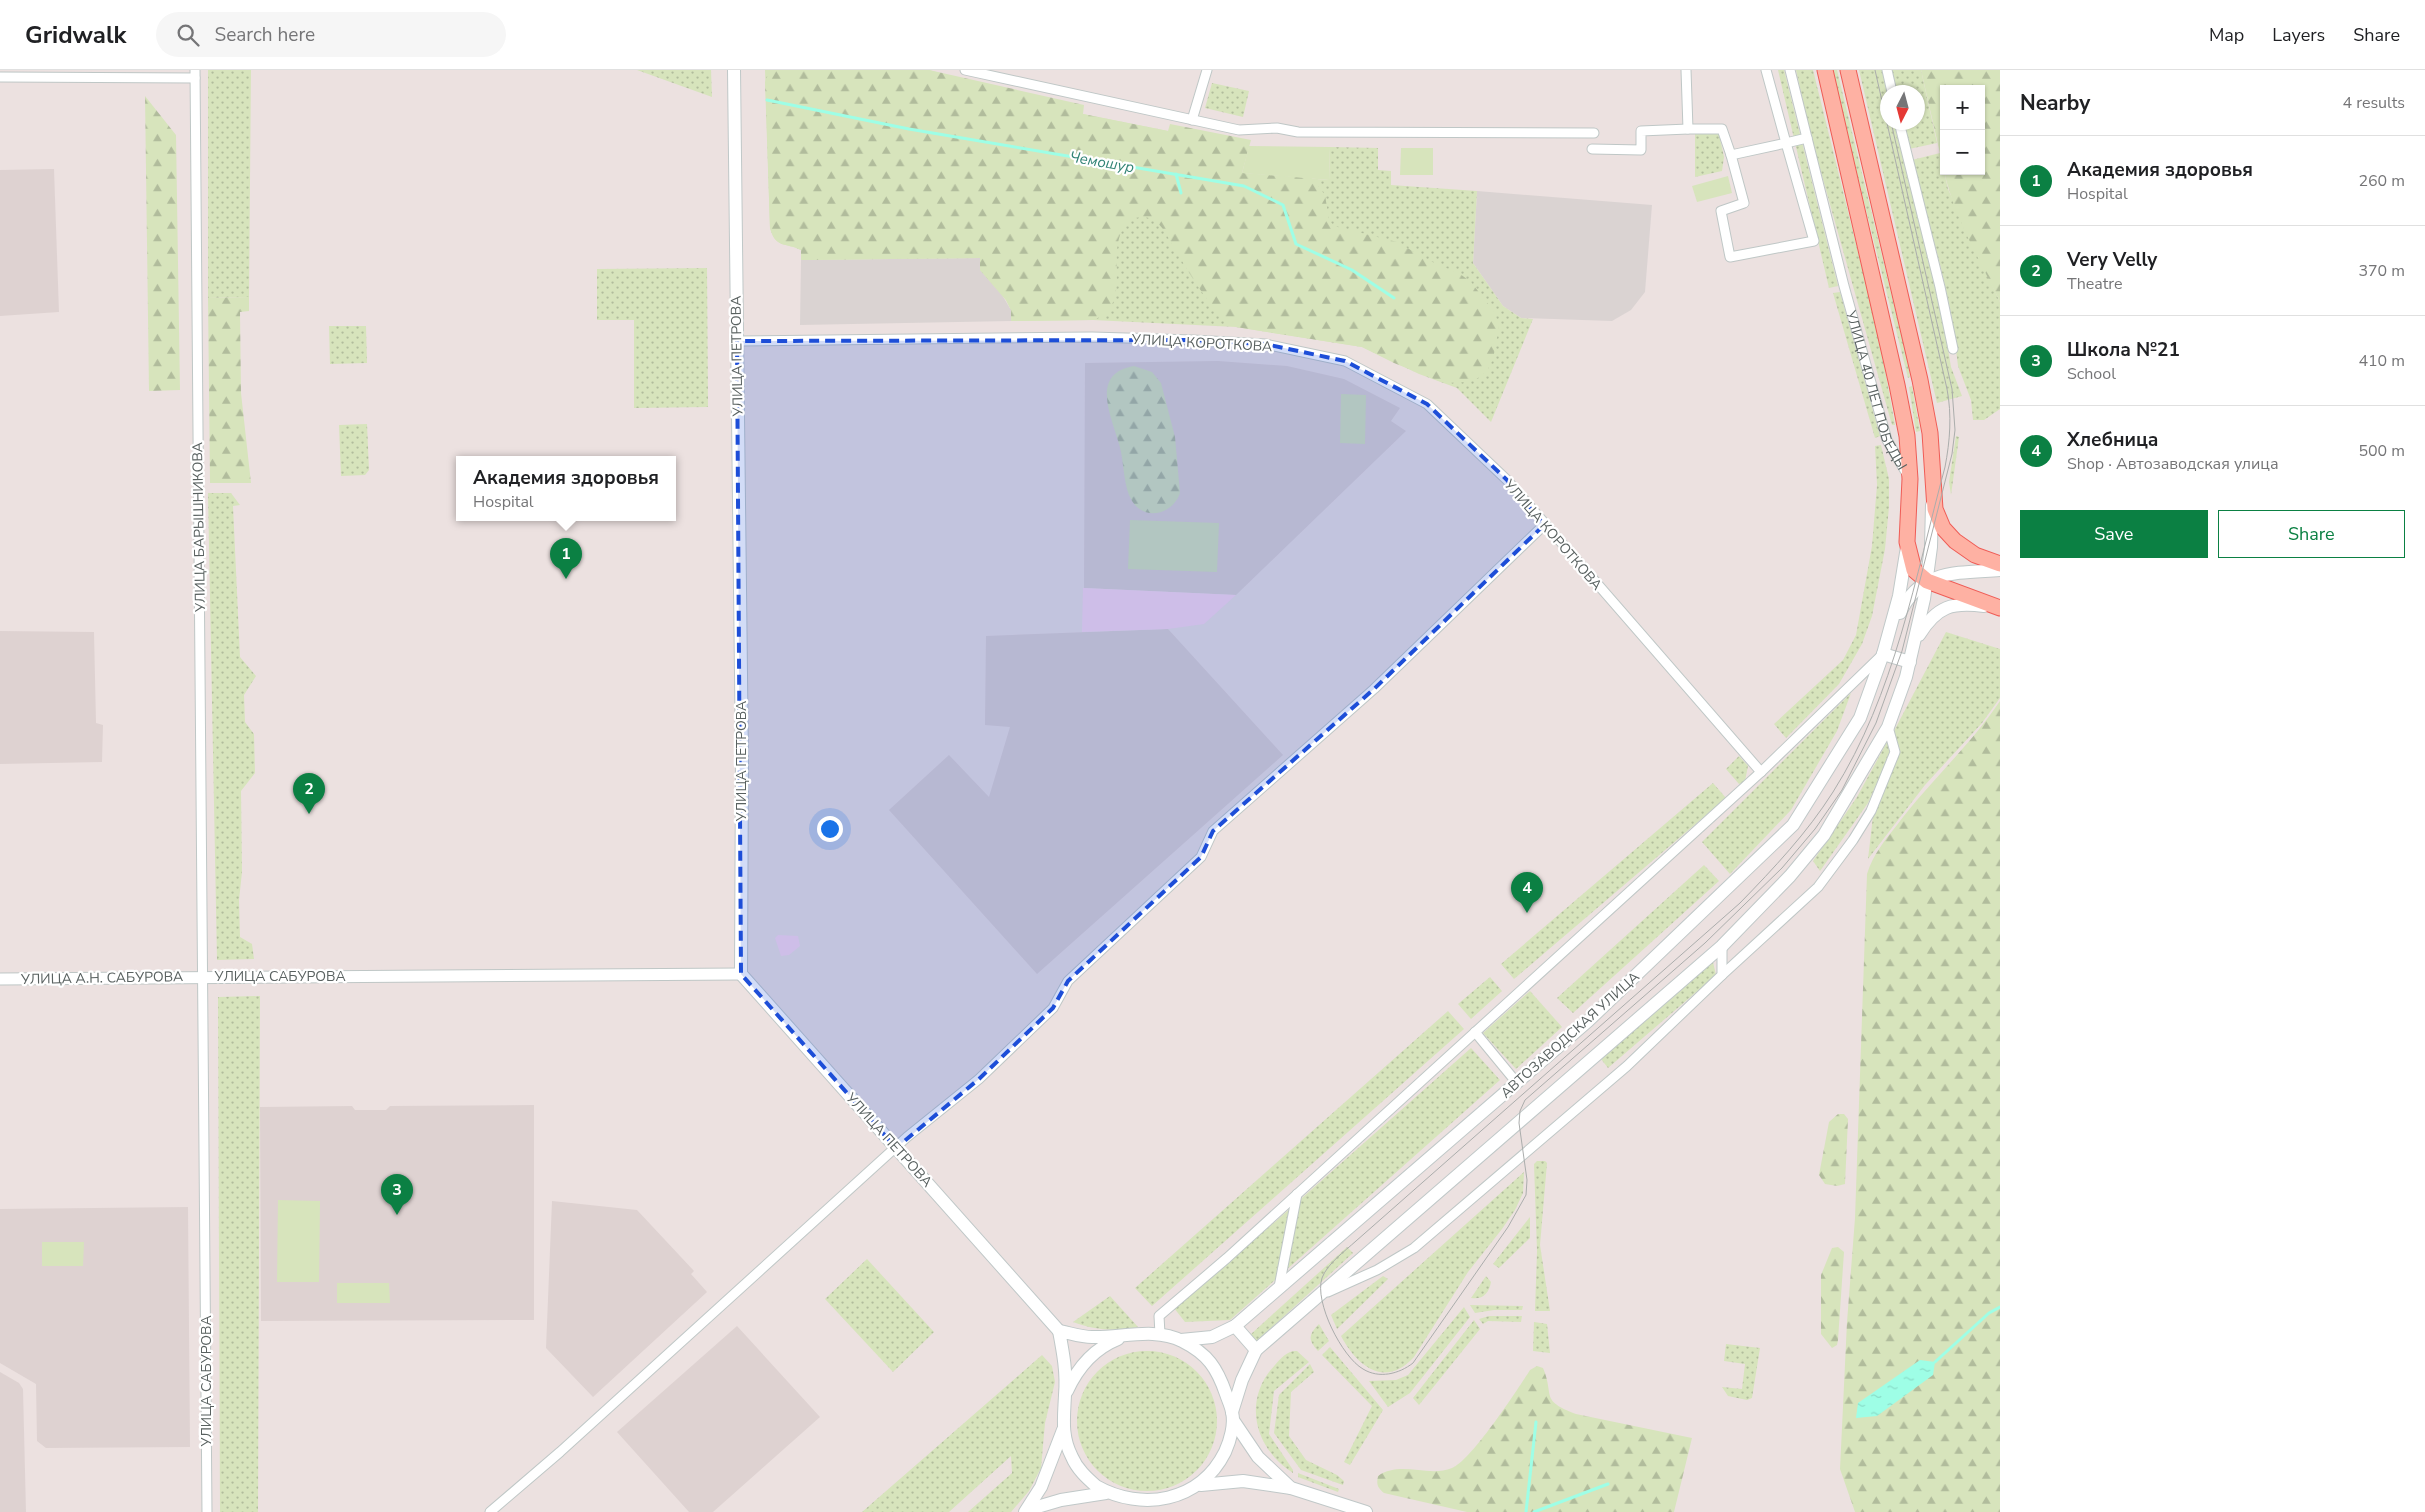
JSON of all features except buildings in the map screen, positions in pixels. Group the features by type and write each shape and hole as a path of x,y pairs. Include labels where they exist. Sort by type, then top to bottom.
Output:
{"main road":[{"name":"УЛИЦА ПЕТРОВА","path":"734,70 742,751 741,974 1059,1331"},
{"name":"УЛИЦА 40 ЛЕТ ПОБЕДЫ","path":"1825,70 1898,385 1907,436 1910,479"},
{"name":"УЛИЦА 40 ЛЕТ ПОБЕДЫ","path":"1848,70 1920,380 1930,432 1931,547 1916,641"},
{"path":"1898,385 1920,380"},
{"path":"1910,479 1907,542 1914,570 1927,581 2000,608"},
{"path":"1932,498 1940,523 1951,538 1975,555 2000,564"},
{"name":"АВТОЗАВОДСКАЯ УЛИЦА","path":"1181,1340 1212,1337 1236,1326 1588,1021 1793,825 1860,718 1883,654 1899,596 1907,542"},
{"path":"1910,662 1883,654 1907,599 1916,589 1927,581 1953,574 2000,570"},
{"path":"1062,1430 1072,1458 1086,1478 1106,1493 1139,1505 1179,1498 1201,1485 1218,1467 1229,1444 1233,1416 1242,1380 1256,1350 1366,1257 1722,946 1790,876 1824,836 1888,727 1916,641 1932,618 1945,608 1964,604 2000,608"},
{"path":"1236,1326 1256,1350"},
{"path":"1026,1511 1051,1464 1062,1430 1065,1364 1059,1331 1091,1337 1160,1334 1181,1340 1202,1354 1219,1372 1233,1416 1258,1457 1291,1488"},
{"path":"1065,1395 1074,1375 1088,1358 1106,1344 1127,1336"},
{"path":"1201,1485 1243,1481 1291,1488 1366,1512"},
{"path":"1026,1511 1061,1500 1106,1493"}],"street":[{"path":"965,70 1239,130 1277,128 1298,132 1594,133"},
{"path":"1192,120 1207,70"},
{"path":"1686,70 1688,128"},
{"path":"1592,149 1641,150 1641,131 1688,128 1722,129 1744,202 1721,211 1730,257 1814,241 1766,70"},
{"name":"УЛИЦА 40 ЛЕТ ПОБЕДЫ","path":"1790,70 1844,286 1887,440 1910,479"},
{"path":"1887,70 1890,85"},
{"name":"УЛИЦА БАРЫШНИКОВА","path":"0,77 195,74 204,976"},
{"path":"1901,130 1942,294 1953,349"},
{"path":"1731,155 1807,138"},
{"name":"УЛИЦА КОРОТКОВА","path":"737,341 1092,337 1194,340 1264,344 1345,361 1426,404 1507,480 1544,525 1761,772"},
{"path":"490,1512 560,1452 896,1148 979,1079 1053,1008 1068,981 1201,857 1212,831 1374,689 1544,525"},
{"path":"1160,1334 1159,1316 1297,1194 1761,772 1883,654"},
{"path":"1317,1297 1378,1270 1414,1248 1627,1066 1818,887 1853,840 1871,811 1895,752 1888,727"},
{"path":"1722,946 1722,975"},
{"name":"УЛИЦА САБУРОВА","path":"207,1512 204,976 741,974"},
{"name":"УЛИЦА А.Н. САБУРОВА","path":"0,979 204,976"},
{"path":"1475,1032 1517,1083"},
{"path":"1279,1287 1297,1194"}],"highlighted area":[{"path":"1193,340 1265,344 1345,361 1427,404 1507,480 1544,525 1374,689 1213,831 1201,857 1068,981 1053,1008 979,1079 896,1148 741,974 737,341"}],"shaded area":[{"path":"54,169 59,312 0,316 0,170"},
{"path":"1477,191 1652,205 1645,292 1631,310 1612,321 1521,318 1503,306 1473,263"},
{"path":"980,258 1011,310 1011,321 800,325 801,260"},
{"path":"1218,361 1287,366 1344,379 1400,408 1391,421 1406,431 1236,595 1084,588 1085,363"},
{"path":"1083,588 1236,595 1204,624 1168,629 1082,632"},
{"path":"1168,629 1283,755 1037,974 889,810 949,755 989,797 1010,727 985,725 986,636"},
{"path":"0,631 94,632 96,723 103,725 102,762 0,764"},
{"path":"778,935 798,936 800,946 789,955 781,956 775,938"},
{"path":"534,1105 534,1320 261,1321 260,1107 352,1106 355,1110 386,1110 390,1106"},
{"path":"552,1201 637,1210 694,1271 691,1274 707,1292 593,1397 546,1348"},
{"path":"188,1207 190,1447 46,1448 37,1441 36,1384 0,1363 0,1209"},
{"path":"737,1326 820,1417 713,1512 689,1512 617,1432"},
{"path":"0,1372 19,1383 23,1389 26,1512 0,1512"}],"green space":[{"path":"208,70 251,70 249,297 208,298"},
{"path":"637,70 711,70 712,97"},
{"path":"765,70 929,70 1083,114 1168,131 1242,173 1329,180 1330,147 1378,148 1378,170 1391,171 1391,185 1477,191 1473,263 1503,306 1521,318 1533,319 1491,422 1457,388 1419,374 1362,347 1236,327 1093,320 1011,321 1011,310 1006,300 980,270 980,258 801,260 801,250 778,242 772,235 770,228"},
{"path":"770,70 929,70 1084,105 1083,114 1168,131 1170,124 1251,140 1242,173 1312,178 1325,195 1329,220 1334,226 1397,242 1428,260 1460,274 1471,282 1495,313 1499,327 1493,359 1487,371 1478,378 1469,382 1444,383 1394,363 1362,347 1236,327 1218,312 1202,292 1161,227 1152,219 1144,217 1127,223 1120,235 1117,248 1116,290 1113,303 1106,313 1093,320 1011,321 1011,310 1006,300 980,270 980,258 801,260 801,250 778,242 772,235 770,228 765,82"},
{"path":"1778,70 1784,70 1838,286 1829,288"},
{"path":"1796,70 1813,70 1879,337 1895,425 1892,425 1810,133"},
{"path":"1831,70 1837,70 1908,363 1910,377 1908,378"},
{"path":"1859,70 1882,70 1885,85 1880,85 1880,130 1896,130 1943,319 1951,367 1962,396 1937,403"},
{"path":"1891,70 1921,70 1924,85 1894,85"},
{"path":"1921,70 2000,70 2000,302 1961,222 1945,175 1985,175 1985,85 1940,85 1940,153"},
{"path":"1212,83 1249,91 1243,117 1205,108"},
{"path":"1925,88 1937,143 1909,149 1905,130 1925,130"},
{"path":"145,96 176,135 180,390 149,391"},
{"path":"1695,133 1719,134 1724,157 1722,171 1695,177"},
{"path":"1249,146 1330,147 1329,180 1242,173"},
{"path":"1401,148 1433,148 1433,175 1400,175"},
{"path":"1940,153 1940,175 1945,175 1948,189 2000,302 2000,409 1984,420 1973,420 1971,400 1958,366 1952,318 1941,268 1912,160"},
{"path":"1728,176 1732,193 1697,202 1692,186"},
{"path":"707,268 708,407 634,408 634,320 597,320 597,269"},
{"path":"1840,292 1880,436 1875,438 1833,293"},
{"path":"249,297 249,311 240,312 241,393 251,483 210,483 208,298"},
{"path":"329,326 366,326 367,363 330,364"},
{"path":"1134,366 1152,372 1161,383 1175,437 1180,493 1171,506 1158,513 1144,512 1138,508 1129,496 1121,452 1107,401 1107,389 1111,379 1119,371"},
{"path":"1912,386 1920,431 1916,432 1909,387"},
{"path":"1341,394 1366,395 1365,444 1340,443"},
{"path":"367,424 369,470 365,475 341,476 339,425"},
{"path":"1956,436 1959,437 1951,495 1949,482"},
{"path":"1881,445 1889,479 1889,507 1885,549 1872,616 1862,644 1839,684 1786,738 1774,724 1843,660 1856,635 1872,546 1877,485 1875,446"},
{"path":"208,493 231,493 240,505 233,506 240,657 256,676 244,695 245,722 254,734 255,773 241,791 242,872 239,900 240,937 252,944 254,959 217,960"},
{"path":"1130,520 1219,523 1217,572 1128,569"},
{"path":"1946,632 2000,649 2000,698 1982,723 1925,785 1868,859 1873,816 1900,751 1894,731"},
{"path":"1851,693 1837,731 1791,810 1730,874 1702,842"},
{"path":"2000,701 2000,1512 1855,1512 1840,1469 1847,1322 1855,1218 1867,874 1876,854 1909,809 1976,733"},
{"path":"1887,742 1890,753 1868,803 1820,871 1813,861 1857,797"},
{"path":"1739,756 1748,766 1745,781 1739,784 1726,769"},
{"path":"1713,783 1726,798 1514,979 1501,964"},
{"path":"1704,865 1719,881 1573,1013 1557,998"},
{"path":"1713,962 1716,975 1608,1068 1601,1059"},
{"path":"1490,977 1502,991 1471,1019 1458,1004"},
{"path":"1530,991 1562,1027 1516,1069 1483,1033"},
{"path":"260,996 258,1512 220,1512 218,997"},
{"path":"1448,1011 1464,1029 1152,1306 1135,1288"},
{"path":"1471,1048 1500,1080 1230,1320 1185,1322 1174,1308 1276,1221"},
{"path":"1838,1114 1844,1114 1848,1119 1845,1184 1837,1186 1825,1184 1819,1175 1829,1122"},
{"path":"1537,1161 1545,1161 1547,1163 1540,1245 1550,1311 1535,1311 1537,1251 1534,1164"},
{"path":"1524,1172 1523,1193 1515,1210 1468,1272 1414,1357 1403,1367 1393,1371 1382,1372 1373,1370 1363,1364 1341,1336"},
{"path":"278,1200 320,1201 319,1282 277,1282"},
{"path":"1530,1217 1530,1238 1499,1268 1493,1264"},
{"path":"42,1242 84,1242 83,1266 42,1266"},
{"path":"1347,1247 1353,1253 1257,1341 1252,1341 1250,1335"},
{"path":"1838,1247 1844,1252 1838,1340 1837,1345 1832,1348 1821,1334 1821,1275 1832,1248"},
{"path":"867,1259 934,1332 893,1372 825,1299"},
{"path":"1383,1276 1388,1279 1337,1329 1331,1315"},
{"path":"1486,1276 1491,1282 1485,1295 1479,1298 1471,1298"},
{"path":"337,1283 389,1283 390,1303 337,1303"},
{"path":"1110,1296 1138,1327 1105,1329 1073,1322"},
{"path":"1470,1305 1523,1306 1522,1310 1494,1310 1475,1313"},
{"path":"1464,1307 1470,1317 1410,1393 1388,1407 1369,1381 1396,1380 1408,1375"},
{"path":"1489,1316 1522,1316 1521,1322 1488,1321 1483,1324 1479,1319"},
{"path":"1474,1320 1480,1329 1419,1405 1413,1398"},
{"path":"1534,1322 1547,1324 1550,1353 1533,1351"},
{"path":"1319,1324 1329,1341 1318,1351 1312,1344 1311,1334"},
{"path":"1726,1344 1760,1348 1752,1398 1747,1400 1728,1396 1722,1387 1742,1389 1745,1364 1724,1361"},
{"path":"1330,1347 1383,1410 1350,1465 1344,1462 1372,1406 1322,1355"},
{"path":"1147,1351 1161,1352 1174,1356 1197,1371 1212,1394 1216,1407 1216,1435 1212,1448 1197,1471 1174,1486 1161,1490 1147,1491 1133,1490 1120,1486 1097,1471 1082,1448 1078,1435 1077,1421 1078,1407 1082,1394 1097,1371 1120,1356 1133,1352"},
{"path":"1297,1351 1309,1362 1274,1391 1269,1434 1293,1470 1293,1473 1280,1463 1261,1437 1257,1423 1256,1408 1258,1393 1275,1365 1288,1353"},
{"path":"1042,1355 1052,1366 1055,1382 1045,1423 1041,1468 1029,1491 1011,1512 968,1512 1012,1473 1011,1456 949,1512 862,1512"},
{"path":"1310,1364 1314,1372 1291,1392 1289,1436 1306,1460 1337,1475 1344,1481 1343,1485 1301,1470 1274,1433 1279,1395"},
{"path":"1537,1366 1543,1368 1552,1401 1564,1409 1576,1414 1692,1438 1674,1512 1467,1512 1384,1493 1380,1490 1377,1484 1378,1476 1387,1471 1405,1469 1443,1471 1460,1463 1494,1424 1530,1370"},
{"path":"1298,1473 1339,1489 1338,1492 1298,1477"}],"water":[{"path":"1920,1360 1935,1362 1933,1375 1877,1416 1856,1418 1858,1403"}],"waterway":[{"name":"Чемошур","path":"767,100 909,129 1244,186 1283,205 1296,244 1352,270 1394,298"},
{"path":"1176,174 1181,193"},
{"path":"1935,1362 1989,1313 2000,1307"},
{"path":"1526,1512 1536,1422"},
{"path":"1534,1512 1608,1484"}],"tram line":[{"path":"1875,70 1880,92"},
{"path":"1889,130 1947,389 1950,418 1945,467 1913,593 1888,675 1872,715 1854,754 1823,807 1790,850 1740,903 1342,1253 1324,1273 1321,1288 1322,1301 1332,1328 1355,1363 1369,1372 1389,1374 1402,1370 1413,1363 1508,1227 1526,1195 1527,1180 1519,1123 1520,1111 1525,1100 1705,943 1782,868 1815,829 1842,790 1876,723 1902,651 1952,454 1955,430 1952,389 1893,130"}],"place":[{"name":"Академия здоровья","path":"566,579"},
{"name":"Very Velly","path":"309,814"},
{"name":"Хлебница","path":"1527,913"},
{"name":"Школа №21","path":"397,1215"}]}
